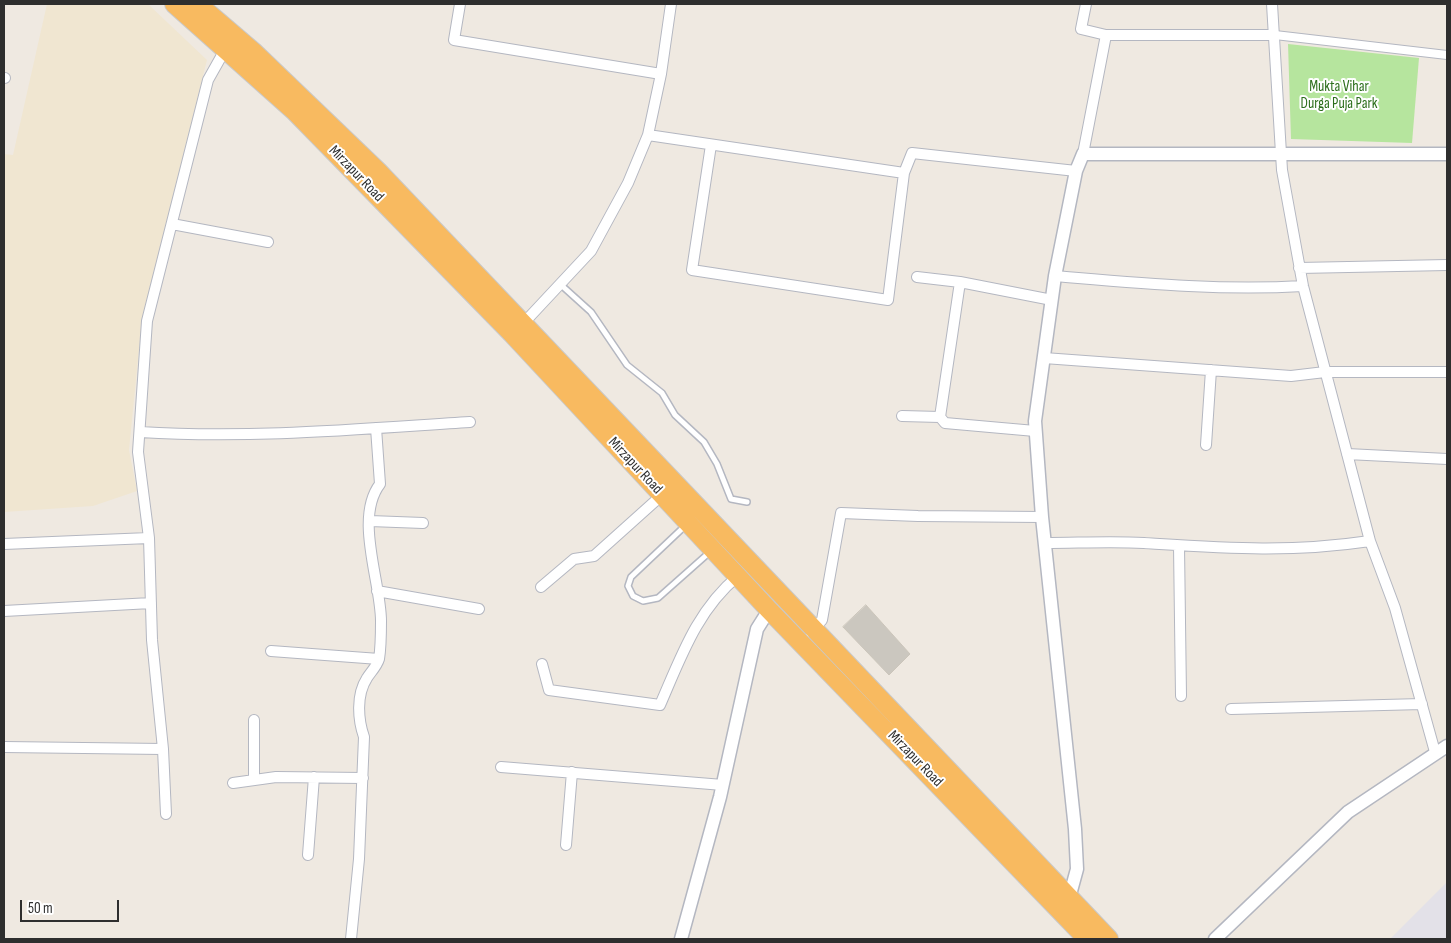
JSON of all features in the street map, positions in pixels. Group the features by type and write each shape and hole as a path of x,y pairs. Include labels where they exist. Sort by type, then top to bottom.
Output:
{"highway":[{"name":"Mirzapur Road","path":"174,4 226,48 294,111 518,328 1065,906 1109,939"},
{"name":"Mirzapur Road","path":"198,4 214,10 378,171 518,328 662,495 769,610 807,635"},
{"name":"Mirzapur Road","path":"1065,906 1087,939"}],"street":[{"path":"460,4 454,40 661,74"},
{"path":"518,328 591,251 612,215 648,135 661,74 671,4"},
{"path":"1086,4 1082,29 1106,35 1275,35 1447,55"},
{"path":"1272,4 1280,153 1286,201 1299,268 1370,541 1395,608 1435,752"},
{"path":"1065,906 1077,869 1075,829 1042,517 1035,421 1055,276 1076,171 1083,154 1106,35"},
{"path":"166,814 163,749 152,640 149,538 138,452 147,321 208,80 226,48"},
{"path":"648,135 904,173"},
{"path":"711,145 692,270 888,300 904,173 912,153 1076,171"},
{"path":"1083,154 1447,154"},
{"path":"172,224 268,242"},
{"path":"1299,268 1447,265"},
{"path":"1055,276 1186,287 1258,288 1303,286"},
{"path":"917,277 960,282 1052,300"},
{"path":"960,282 940,417 945,423 1035,431"},
{"path":"1044,358 1291,376 1325,372 1447,372"},
{"path":"1206,445 1212,370"},
{"path":"902,416 940,417"},
{"path":"140,432 185,435 288,434 470,422"},
{"path":"351,939 359,859 364,738 360,728 359,701 365,681 379,659 380,616 369,541 371,495 380,484 376,428"},
{"path":"1347,454 1447,459"},
{"path":"541,587 574,559 594,556 662,495"},
{"path":"807,635 822,620 841,513 1042,517"},
{"path":"370,521 423,523"},
{"path":"4,544 149,538"},
{"path":"1045,542 1143,543 1296,550 1370,541"},
{"path":"1179,546 1181,696"},
{"path":"542,664 549,690 660,705 689,638 718,592 738,576"},
{"path":"376,591 479,609"},
{"path":"4,611 151,603"},
{"path":"681,939 723,785 757,630 769,610"},
{"path":"271,651 379,659"},
{"path":"1231,709 1422,704"},
{"path":"254,720 254,780"},
{"path":"1215,939 1348,812 1435,752 1447,746"},
{"path":"4,747 163,749"},
{"path":"501,767 723,785"},
{"path":"566,845 572,772"},
{"path":"233,784 276,777 362,778"},
{"path":"308,855 314,777"}],"lane":[{"path":"560,284 590,312 627,365 662,393 676,415 704,442 717,464 730,498 747,502"},
{"path":"688,523 631,578 628,586 633,596 642,601 658,598 713,549"}],"shaded area":[{"path":"47,4 148,4 207,60 142,319 129,450 137,491 93,506 4,512 4,154 13,155"},
{"path":"1447,882 1447,939 1390,939"}],"green space":[{"name":"Mukta Vihar Durga Puja Park","path":"1288,44 1419,58 1412,143 1291,139"}],"building":[{"path":"866,605 910,654 889,675 843,627"}]}
